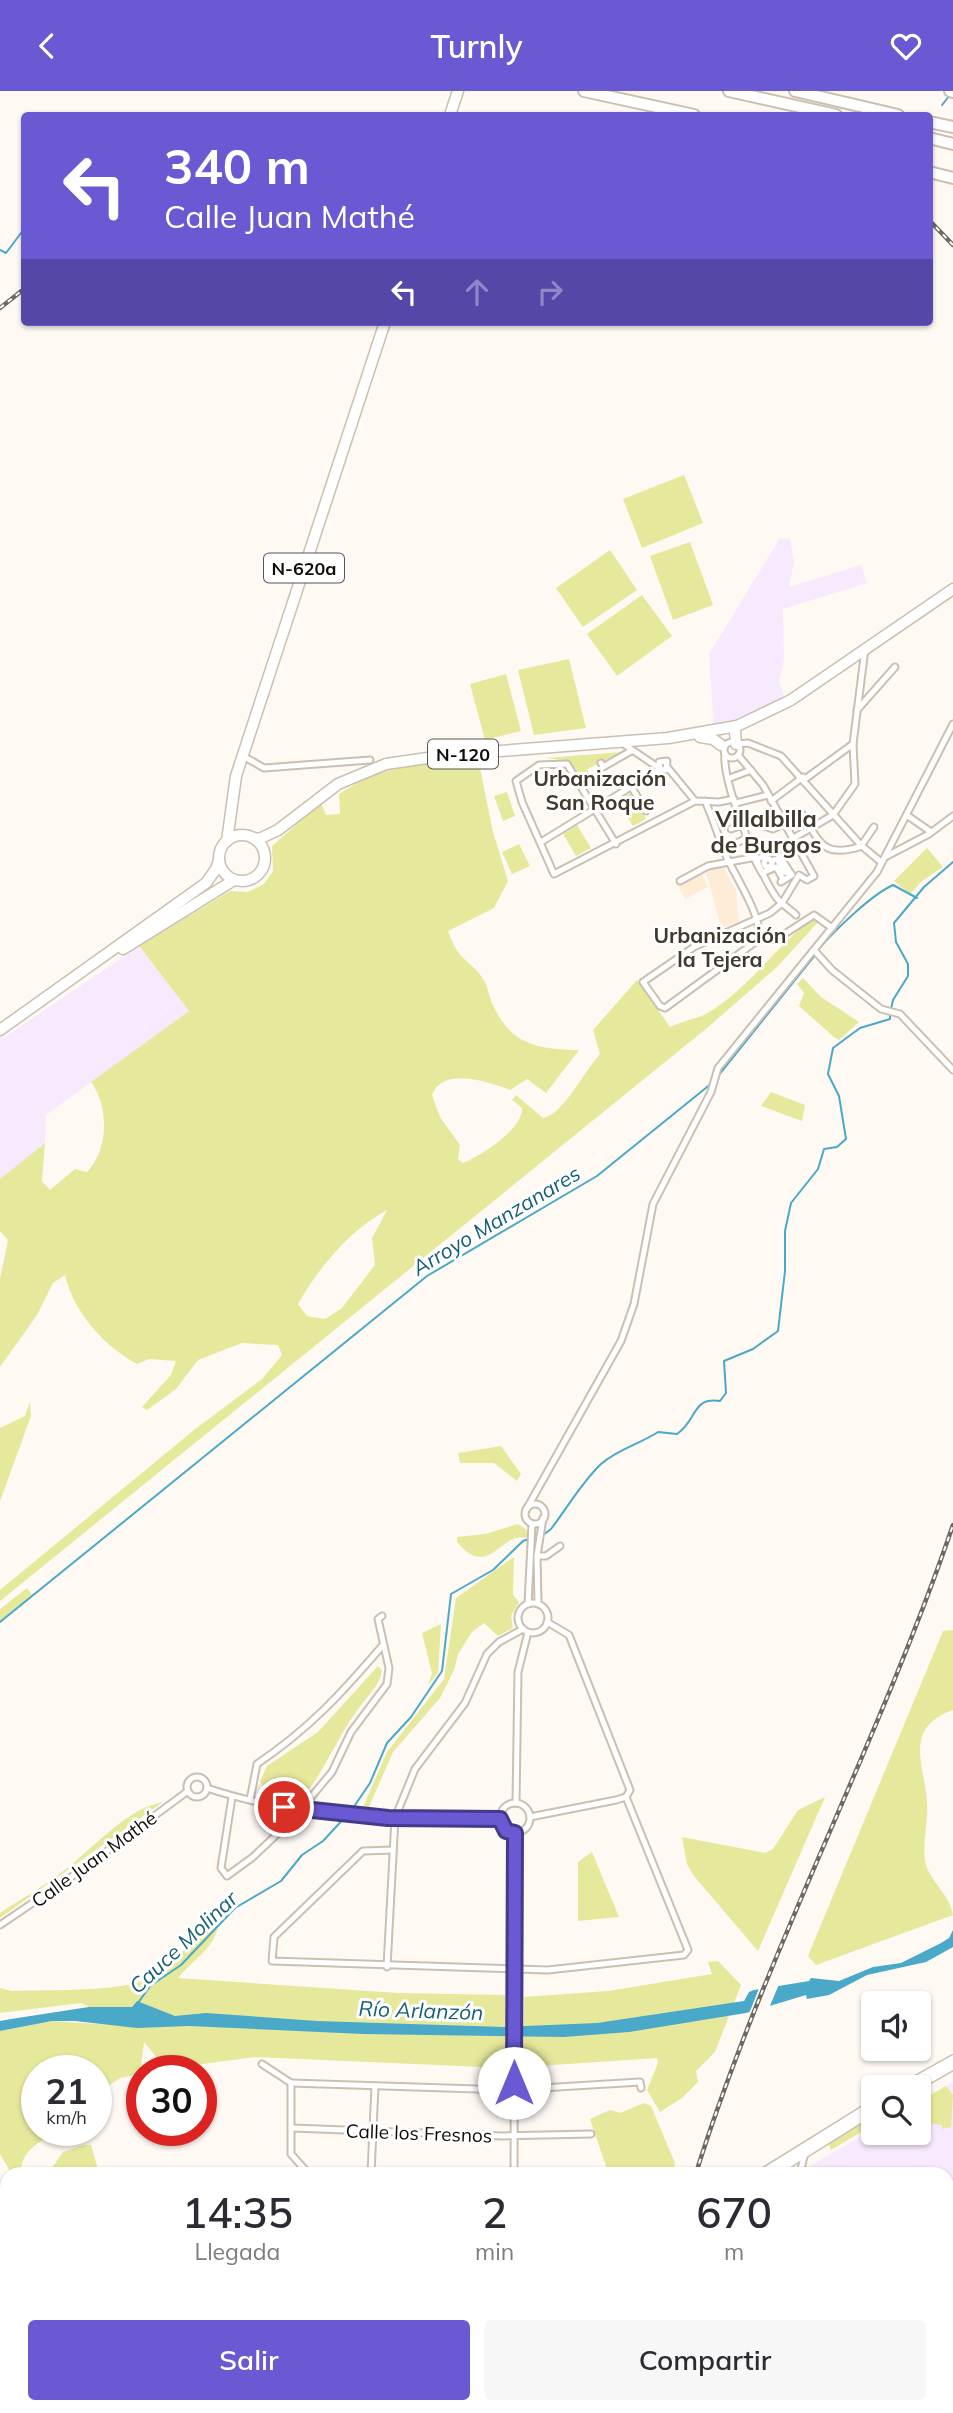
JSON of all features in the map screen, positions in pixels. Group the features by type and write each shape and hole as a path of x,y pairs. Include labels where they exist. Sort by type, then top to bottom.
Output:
{"highway":[{"path":"451,112 458,91"},
{"path":"584,91 680,112"},
{"path":"729,91 823,112"},
{"path":"795,91 885,112"},
{"path":"935,123 953,127"},
{"name":"N-620a","path":"227,841 232,787 384,326"},
{"name":"N-120","path":"733,731 762,720 953,589"},
{"name":"N-120","path":"0,1030 206,883 216,869 227,841 236,836 259,839 278,830 327,791 372,767 437,756 701,735 756,719 784,704"},
{"path":"701,735 733,731 756,719"},
{"path":"701,735 722,746 733,731"},
{"path":"733,731 737,752"},
{"path":"229,814 237,828 261,846 264,855"},
{"name":"N-120","path":"69,982 214,890 234,880 245,881 257,876 262,868 264,855 278,830"},
{"path":"219,860 223,872 234,880"}],"street":[{"path":"792,839 833,815 855,784 853,744 864,649"},
{"path":"857,710 895,667"},
{"path":"887,856 953,725"},
{"path":"620,741 646,760 668,768 695,801"},
{"path":"680,881 728,861 775,857 791,874 807,880 815,875 806,866 751,770 730,743 722,746"},
{"path":"727,766 737,752 750,744 777,753 804,778 861,845 881,862"},
{"path":"616,844 567,764 542,764 522,776 516,784 554,874 616,844 695,801 769,798 804,778 853,744"},
{"path":"722,746 737,752"},
{"path":"722,746 747,838 782,903 796,915"},
{"path":"601,763 603,767 631,751"},
{"path":"243,756 264,768 370,760"},
{"path":"541,842 632,788 660,766"},
{"path":"730,778 751,770"},
{"path":"632,788 646,811"},
{"path":"705,801 728,861 756,921 758,940"},
{"path":"802,814 809,829 824,847 841,852 861,845 874,827"},
{"path":"908,816 931,832"},
{"path":"387,1967 395,1818 415,1769 465,1703 487,1654 499,1642 525,1631 538,1632 547,1622 547,1613 538,1604 536,1544 532,1524 526,1519 526,1510 621,1341 634,1304 653,1204 715,1082 716,1073 877,873 881,862 953,816"},
{"path":"761,825 773,829 784,824"},
{"path":"731,829 742,825"},
{"path":"730,846 747,838"},
{"path":"763,868 769,867 775,857"},
{"path":"806,866 782,903 756,921 688,950 643,982 662,1008 758,940 780,937 813,916 832,928"},
{"path":"763,868 776,867 783,879 781,882 791,874"},
{"path":"816,951 837,974 888,1012 903,1017 953,1070"},
{"path":"516,1803 518,1672 525,1631 518,1616 528,1604 536,1544 544,1518 537,1490"},
{"path":"526,1510 533,1505 540,1506"},
{"path":"532,1524 544,1518"},
{"path":"537,1556 546,1556 560,1546"},
{"path":"528,1604 538,1604"},
{"path":"232,1797 221,1868 225,1876 253,1857 301,1809 332,1772 351,1732 387,1684 390,1673 378,1619 382,1616"},
{"path":"393,1850 363,1851 278,1933 272,1947 272,1960 387,1967 515,1970 590,1968 687,1953 628,1795 630,1785 569,1635 547,1622"},
{"path":"250,1800 257,1764 294,1740 322,1714 383,1645"},
{"path":"207,1788 199,1797 188,1791 188,1782 197,1777 203,1779 207,1788 232,1797 342,1814 395,1818 500,1819"},
{"name":"Calle Juan Mathé","path":"0,1925 78,1873 188,1791"},
{"path":"530,1817 628,1795"},
{"path":"516,1803 523,1806 530,1817 527,1827 515,1833 506,1831 500,1819 506,1806 516,1803"},
{"path":"514,2167 515,1833"},
{"path":"924,2075 953,2059"},
{"path":"262,2064 291,2083 514,2090 640,2082 641,2088"},
{"path":"931,2078 953,2066"},
{"path":"291,2083 291,2154 303,2167"},
{"path":"371,2167 375,2086"},
{"path":"772,2167 861,2111"},
{"path":"783,2167 861,2118"},
{"name":"Calle los Fresnos","path":"292,2128 514,2136 589,2132"},
{"path":"802,2167 805,2153"}],"shaded area":[{"path":"780,538 790,539 794,562 789,587 861,565 867,583 783,609 784,659 779,682 785,698 764,710 714,727 709,654"},
{"path":"723,866 736,890 739,922 721,928 706,871"},
{"path":"701,873 708,887 685,899 678,885"},
{"path":"139,946 189,1011 46,1115 45,1143 0,1179 0,1031 5,1037"},
{"path":"953,2082 953,2167 808,2167 861,2136 861,2145 931,2145 931,2095"}],"green space":[{"path":"684,475 703,523 642,548 623,499"},
{"path":"690,542 713,605 673,620 650,556"},
{"path":"610,550 637,590 583,627 556,588"},
{"path":"642,595 672,636 617,676 587,634"},
{"path":"569,659 586,728 534,735 518,670"},
{"path":"506,674 521,731 485,740 470,684"},
{"path":"622,752 587,769 589,773 581,777 570,761 546,758"},
{"path":"463,759 480,768 493,832 508,881 494,908 448,931 452,942 456,950 480,974 499,1017 516,1036 538,1046 579,1050 546,1093 527,1079 510,1090 467,1079 446,1081 438,1086 432,1095 440,1117 460,1145 458,1159 463,1163 490,1148 509,1133 522,1108 512,1100 516,1095 543,1118 558,1109 600,1054 593,1030 637,980 670,1027 706,1014 721,1004 800,929 813,918 820,920 777,967 707,1028 0,1601 0,1590 194,1430 262,1379 282,1355 278,1345 242,1343 198,1360 176,1389 147,1410 142,1407 171,1375 176,1361 149,1359 137,1364 113,1348 83,1315 65,1275 53,1283 37,1315 0,1367 0,1279 8,1240 0,1231 0,1179 45,1143 42,1181 50,1190 75,1169 87,1172 99,1152 104,1128 101,1103 91,1082 189,1011 139,946 230,891 248,892 264,884 273,871 272,846 321,803 326,815 340,814 339,794 369,777 413,765","holes":["387,1210 372,1238 375,1265 342,1308 325,1319 307,1316 298,1304 316,1277 348,1239"]},
{"path":"507,792 515,816 503,821 494,796"},
{"path":"631,793 646,819 633,826 617,801"},
{"path":"577,825 591,848 576,856 563,834"},
{"path":"519,844 530,866 512,874 502,852"},
{"path":"927,848 943,867 922,881 910,894 894,881"},
{"path":"803,978 821,997 859,1022 839,1040 799,1006 804,993 797,984"},
{"path":"771,1092 805,1105 802,1121 761,1106"},
{"path":"30,1402 31,1416 0,1501 0,1428 25,1416"},
{"path":"501,1446 521,1474 517,1481 494,1463 460,1463 458,1453"},
{"path":"518,1524 527,1530 527,1538 509,1541 486,1556 478,1557 468,1553 457,1542 457,1537 485,1534"},
{"path":"514,1557 513,1595 519,1602 511,1616 513,1628 498,1636 484,1623 472,1632 458,1654 454,1670 440,1698 393,1752 369,1807 363,1807 387,1752 444,1679 456,1598"},
{"path":"27,1588 32,1595 0,1621 0,1609"},
{"path":"441,1624 438,1673 428,1685 432,1673 422,1633"},
{"path":"953,1630 953,1710 927,1727 920,1749 927,1802 925,1861 930,1874 949,1902 953,1915 816,1965 808,1956 943,1631"},
{"path":"378,1666 382,1671 378,1683 350,1722 310,1788 289,1794 265,1789 260,1781 267,1766 318,1732"},
{"path":"825,1797 758,1951 693,1875 687,1864 682,1837 765,1853 773,1849 798,1810"},
{"path":"163,1802 0,1918 0,1913 56,1877 126,1818 150,1805"},
{"path":"592,1852 619,1917 578,1921 578,1862"},
{"path":"217,1921 217,1929 210,1945 178,1978 398,1993 505,1995 505,2068 255,2057 217,2062 217,2055 155,2055 144,2042 142,2055 126,2055 126,2077 112,2083 112,2055 21,2055 21,2146 35,2146 24,2158 22,2167 8,2167 0,2154 0,2031 52,2021 145,2027 146,2006 137,2001 132,2007 89,2007 81,2003 0,2013 0,1988 12,1991 90,1989 149,1979 169,1966 201,1931"},
{"path":"718,1961 741,1985 715,2052 696,2071 698,2082 682,2098 660,2112 647,2090 658,2063 657,2058 523,2067 524,1997 608,1991 712,1974 708,1962"},
{"path":"946,2086 953,2095 951,2127 942,2129 942,2125 931,2124 931,2095"},
{"path":"644,2103 651,2106 675,2163 674,2167 606,2167 590,2119 610,2110 620,2113"},
{"path":"861,2122 861,2132 831,2150 829,2145 833,2139"},
{"path":"81,2146 91,2146 97,2166 97,2167 53,2167 63,2152"}],"water":[{"name":"Río Arlanzón","path":"953,1930 953,1947 926,1962 867,1975 829,1995 807,1999 806,1995 746,2013 629,2032 564,2037 363,2034 189,2026 137,2028 75,2021 52,2021 0,2031 0,2021 89,2007 132,2007 137,2001 175,2016 206,2013 317,2021 504,2027 597,2023 744,2001 749,1992 754,1990 809,1981 811,1978 839,1981 873,1967 901,1963 949,1938"}],"pier":[{"path":"780,1982 769,2008 748,2016 760,1986"}],"waterway":[{"path":"942,105 950,95"},
{"path":"0,250 6,253 21,233"},
{"name":"Cauce Molinar","path":"891,1009 893,1000 908,976 908,964 896,942 894,923 924,887 953,862"},
{"name":"Arroyo Manzanares","path":"818,950 864,905 893,885 917,898"},
{"name":"Arroyo Manzanares","path":"718,1076 815,955"},
{"name":"Cauce Molinar","path":"543,1535 551,1529 601,1464 658,1432 677,1434 699,1406 720,1401 726,1393 724,1361 753,1349 778,1331 785,1271 785,1231 791,1203 818,1169 824,1149 837,1147 846,1139 839,1096 828,1074 833,1048 860,1028 890,1019 890,1015"},
{"name":"Arroyo Manzanares","path":"0,1622 427,1276 597,1176 712,1083"},
{"name":"Cauce Molinar","path":"351,1811 370,1783 387,1743 411,1717 442,1671 451,1594 493,1570 523,1541 537,1536"},
{"name":"Cauce Molinar","path":"138,2003 150,1986 181,1965 235,1908 281,1881 302,1855 323,1841 347,1815"}],"railway":[{"path":"933,224 953,245"},
{"path":"0,308 21,291"},
{"path":"698,2167 755,2009 891,1688 953,1525"}],"district":[{"name":"Urbanización San Roque","path":"600,790"},
{"name":"Villalbilla de Burgos","path":"766,831"},
{"name":"Urbanización la Tejera","path":"720,947"}],"route":[{"path":"284,1807 388,1818 500,1819 506,1831 515,1833 514,2083"}]}
